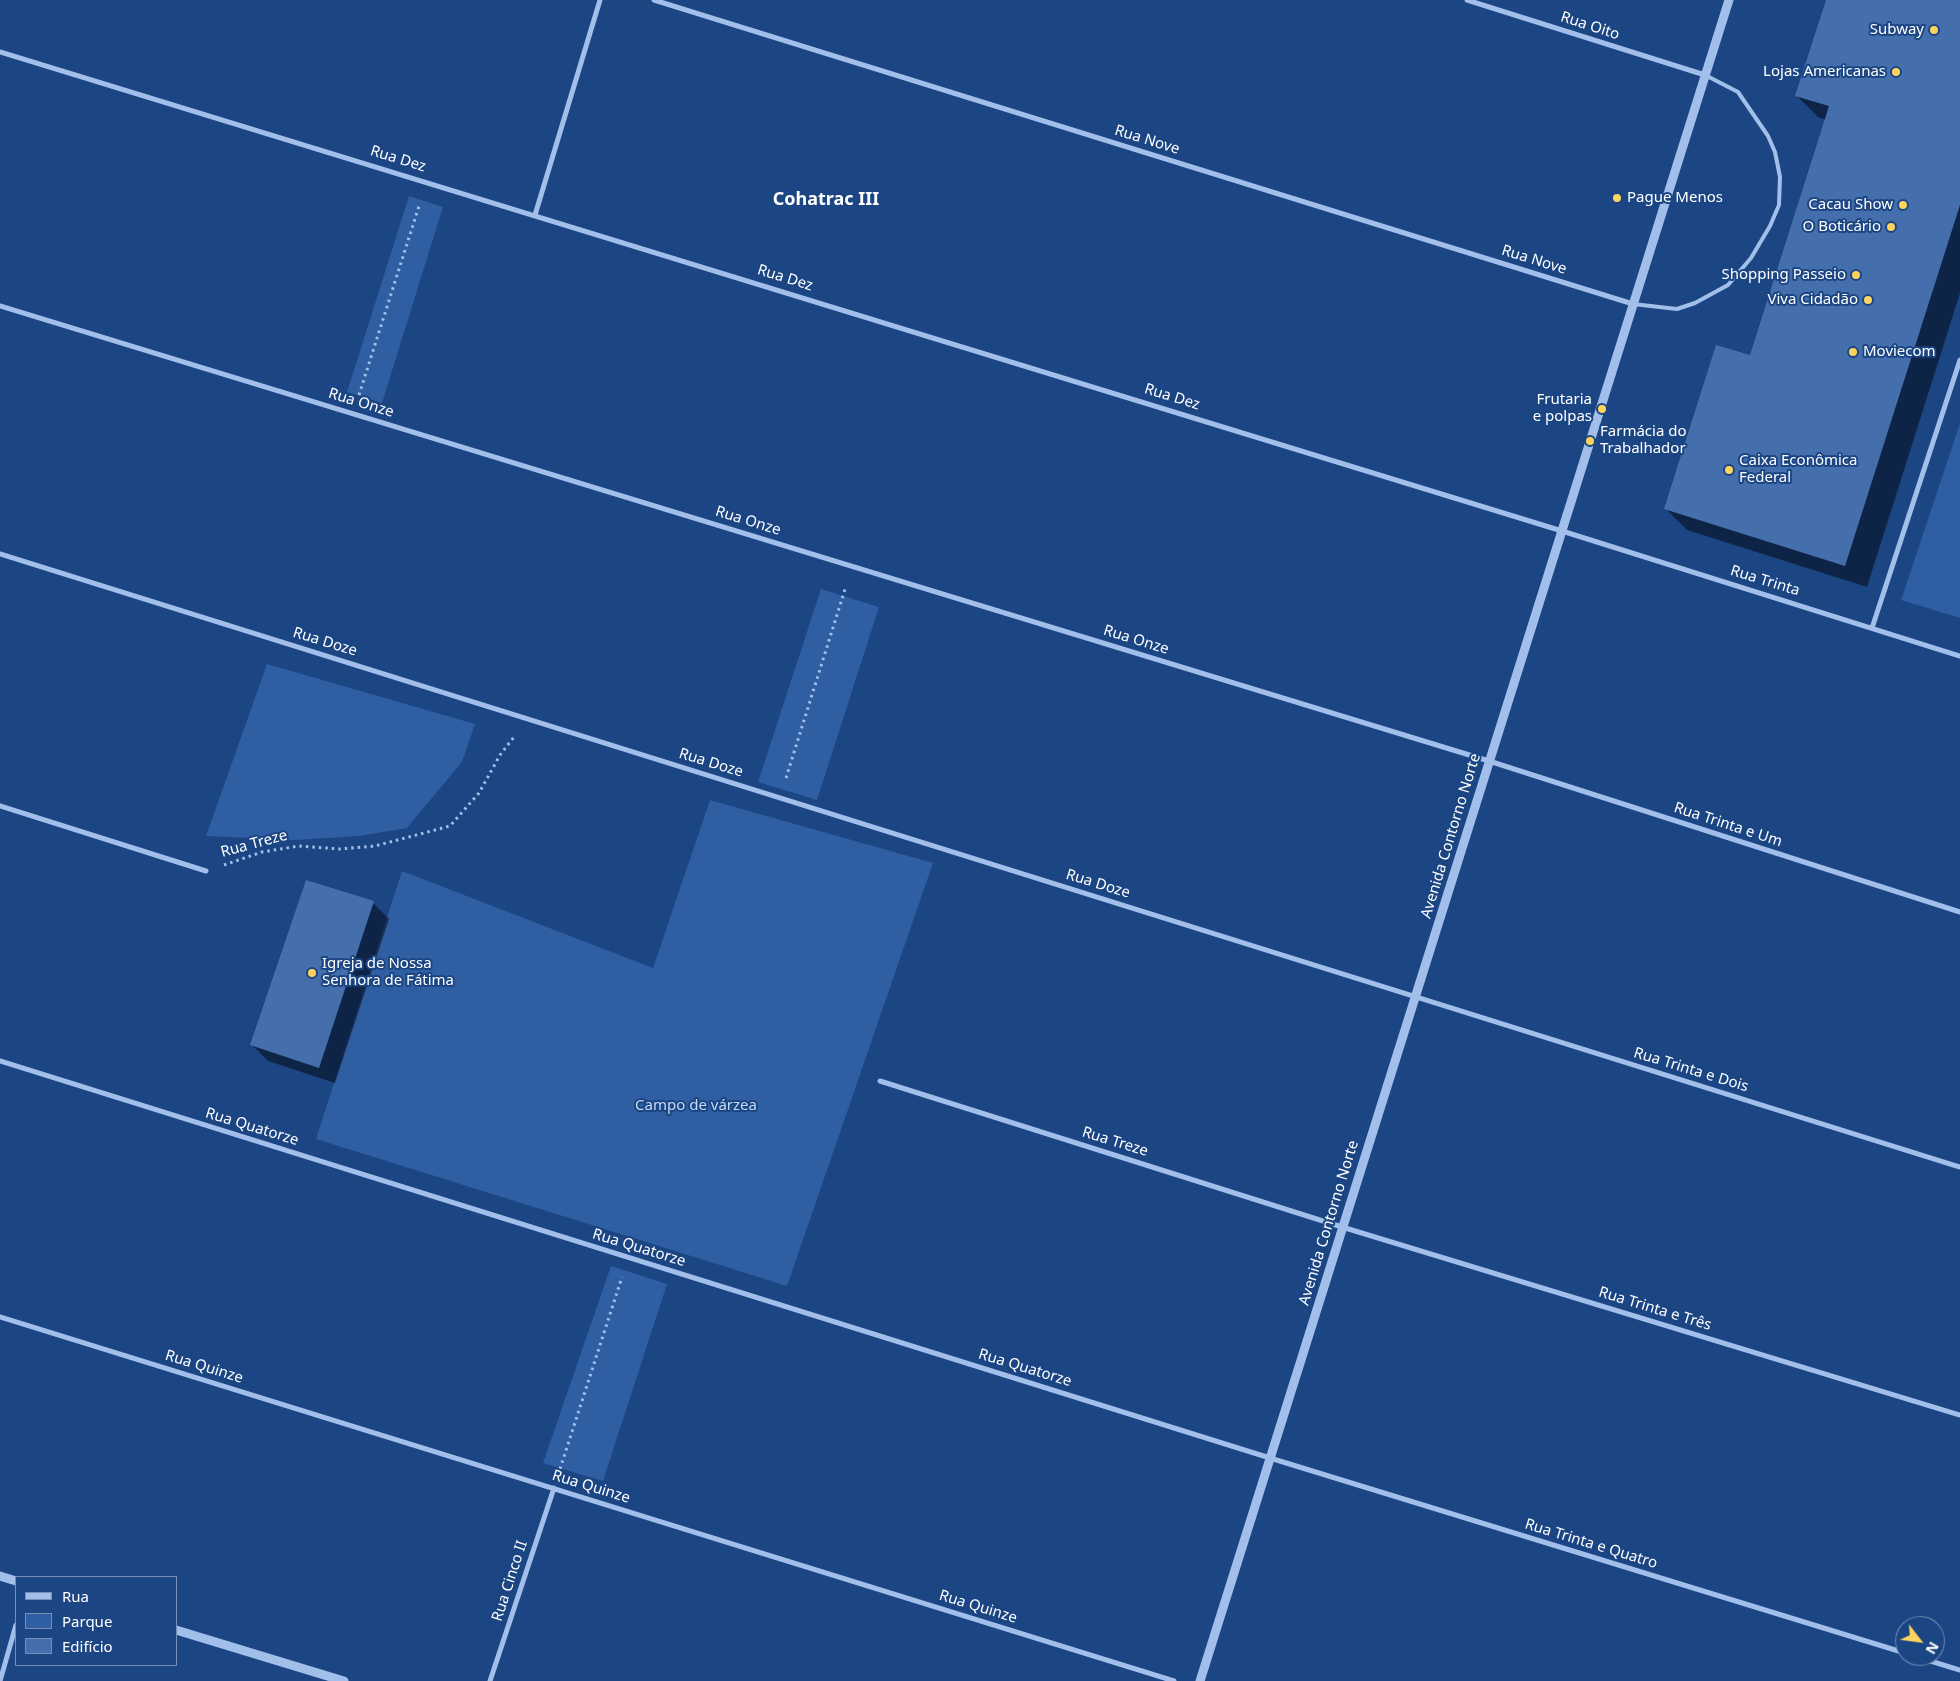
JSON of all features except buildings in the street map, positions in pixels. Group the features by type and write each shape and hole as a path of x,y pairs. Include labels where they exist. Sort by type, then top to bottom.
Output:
{"street":[{"path":"536,215 600,0"},
{"name":"Rua Nove","path":"654,0 1633,304"},
{"name":"Rua Oito","path":"1467,0 1705,75"},
{"name":"Avenida Contorno Norte","path":"1200,1681 1729,0"},
{"name":"Rua Dez","path":"0,52 428,181 1562,531"},
{"name":"Rua Onze","path":"0,306 1489,761"},
{"path":"1872,628 1960,360"},
{"name":"Rua Trinta","path":"1562,531 1960,656"},
{"name":"Rua Doze","path":"0,554 1415,997"},
{"name":"Rua Trinta e Um","path":"1489,761 1960,912"},
{"name":"Rua Treze","path":"0,806 206,871"},
{"name":"Rua Trinta e Dois","path":"1415,997 1960,1167"},
{"name":"Rua Quatorze","path":"0,1061 1270,1458"},
{"name":"Rua Treze","path":"880,1082 1342,1227"},
{"name":"Rua Trinta e Três","path":"1342,1227 1960,1415"},
{"name":"Rua Quinze","path":"0,1317 1174,1681"},
{"name":"Rua Trinta e Quatro","path":"1270,1458 1895,1650"},
{"name":"Rua Cinco II","path":"490,1681 554,1488"},
{"path":"0,1576 15,1581"},
{"path":"0,1681 15,1628"},
{"path":"178,1631 344,1681"},
{"path":"1945,1665 1960,1670"}],"lane":[{"path":"1633,304 1677,309 1695,303 1728,285 1751,258 1770,226 1778,205 1780,177 1775,152 1768,136 1738,92 1705,75"}],"path":[{"path":"353,414 428,181"},
{"path":"780,798 853,566"},
{"name":"Rua Treze","path":"206,871 262,852 299,846 340,849 375,846 450,826 478,794 500,755 528,719"},
{"path":"554,1488 628,1258"}],"green space":[{"path":"409,196 443,207 382,403 347,392"},
{"path":"1960,423 1960,618 1901,600"},
{"path":"821,589 879,607 817,800 758,782"},
{"path":"267,664 475,724 462,762 407,828 359,836 296,840 206,836"},
{"name":"Campo de várzea","path":"710,800 933,863 787,1286 316,1139 402,871 653,968"},
{"path":"611,1266 667,1284 603,1481 543,1463"}],"place":[{"name":"Subway","path":"1934,30"},
{"name":"Lojas Americanas","path":"1896,72"},
{"name":"Pague Menos","path":"1617,198"},
{"name":"Cacau Show","path":"1903,205"},
{"name":"O Boticário","path":"1891,227"},
{"name":"Shopping Passeio","path":"1856,275"},
{"name":"Viva Cidadão","path":"1868,300"},
{"name":"Moviecom","path":"1853,352"},
{"name":"Frutaria e polpas","path":"1602,409"},
{"name":"Farmácia do Trabalhador","path":"1590,441"},
{"name":"Caixa Econômica Federal","path":"1729,470"},
{"name":"Igreja de Nossa Senhora de Fátima","path":"312,973"}],"district":[{"name":"Cohatrac III","path":"826,200"}]}
